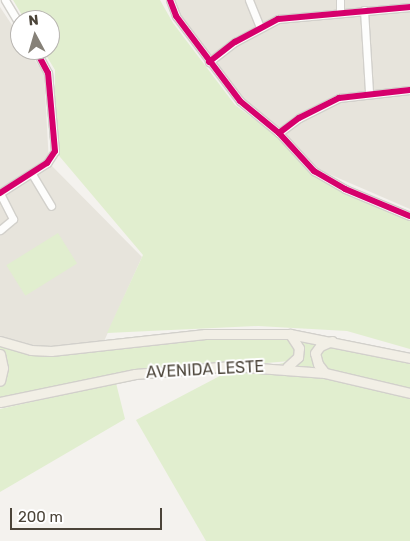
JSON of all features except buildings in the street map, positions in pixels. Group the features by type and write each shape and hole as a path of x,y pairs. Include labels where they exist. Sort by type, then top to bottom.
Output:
{"main road":[{"name":"AVENIDA LESTE","path":"0,341 30,350 51,352 205,334 290,334 335,341 410,358"},
{"path":"287,368 298,357 299,348 290,334"},
{"path":"326,373 318,364 316,353 320,346 335,341"},
{"path":"0,354 3,368 0,381"},
{"name":"AVENIDA LESTE","path":"0,402 135,374 232,366 287,368 326,373 410,392"}],"street":[{"path":"170,0 176,16 240,101 279,133 327,181 410,216"},
{"path":"249,0 260,27"},
{"path":"340,0 340,11"},
{"path":"209,62 260,27 296,16 340,11 410,7"},
{"path":"364,10 369,92"},
{"path":"0,230 14,219 0,193 47,163 55,151 48,74 41,60"},
{"path":"279,133 323,104 369,92 410,90"},
{"path":"32,174 51,206"}],"shaded area":[{"path":"174,0 410,0 410,209 315,168 282,129 243,102 178,11"},
{"path":"0,7 10,22 10,60 35,60 44,74 49,163 142,257 101,348 0,401"}],"green space":[{"path":"13,0 160,0 173,23 235,105 277,136 311,172 410,218 410,349 347,331 258,326 107,333 143,255 55,151 55,70 49,60 60,60 60,10 19,10"},
{"path":"58,233 77,264 25,296 6,265"},
{"path":"235,337 334,341 410,362 410,389 327,369 279,364 290,361 135,374 0,400 0,340 50,349"},
{"path":"235,368 376,384 410,397 410,541 206,541 136,420"},
{"path":"116,383 125,419 0,492 0,409"}],"cycle path":[{"path":"170,0 176,16 240,101 279,133 314,171 345,189 410,216"},
{"path":"209,62 235,42 278,19 410,7"},
{"path":"0,193 47,163 55,151 48,73 41,60"},
{"path":"279,133 299,118 339,98 410,90"}]}
